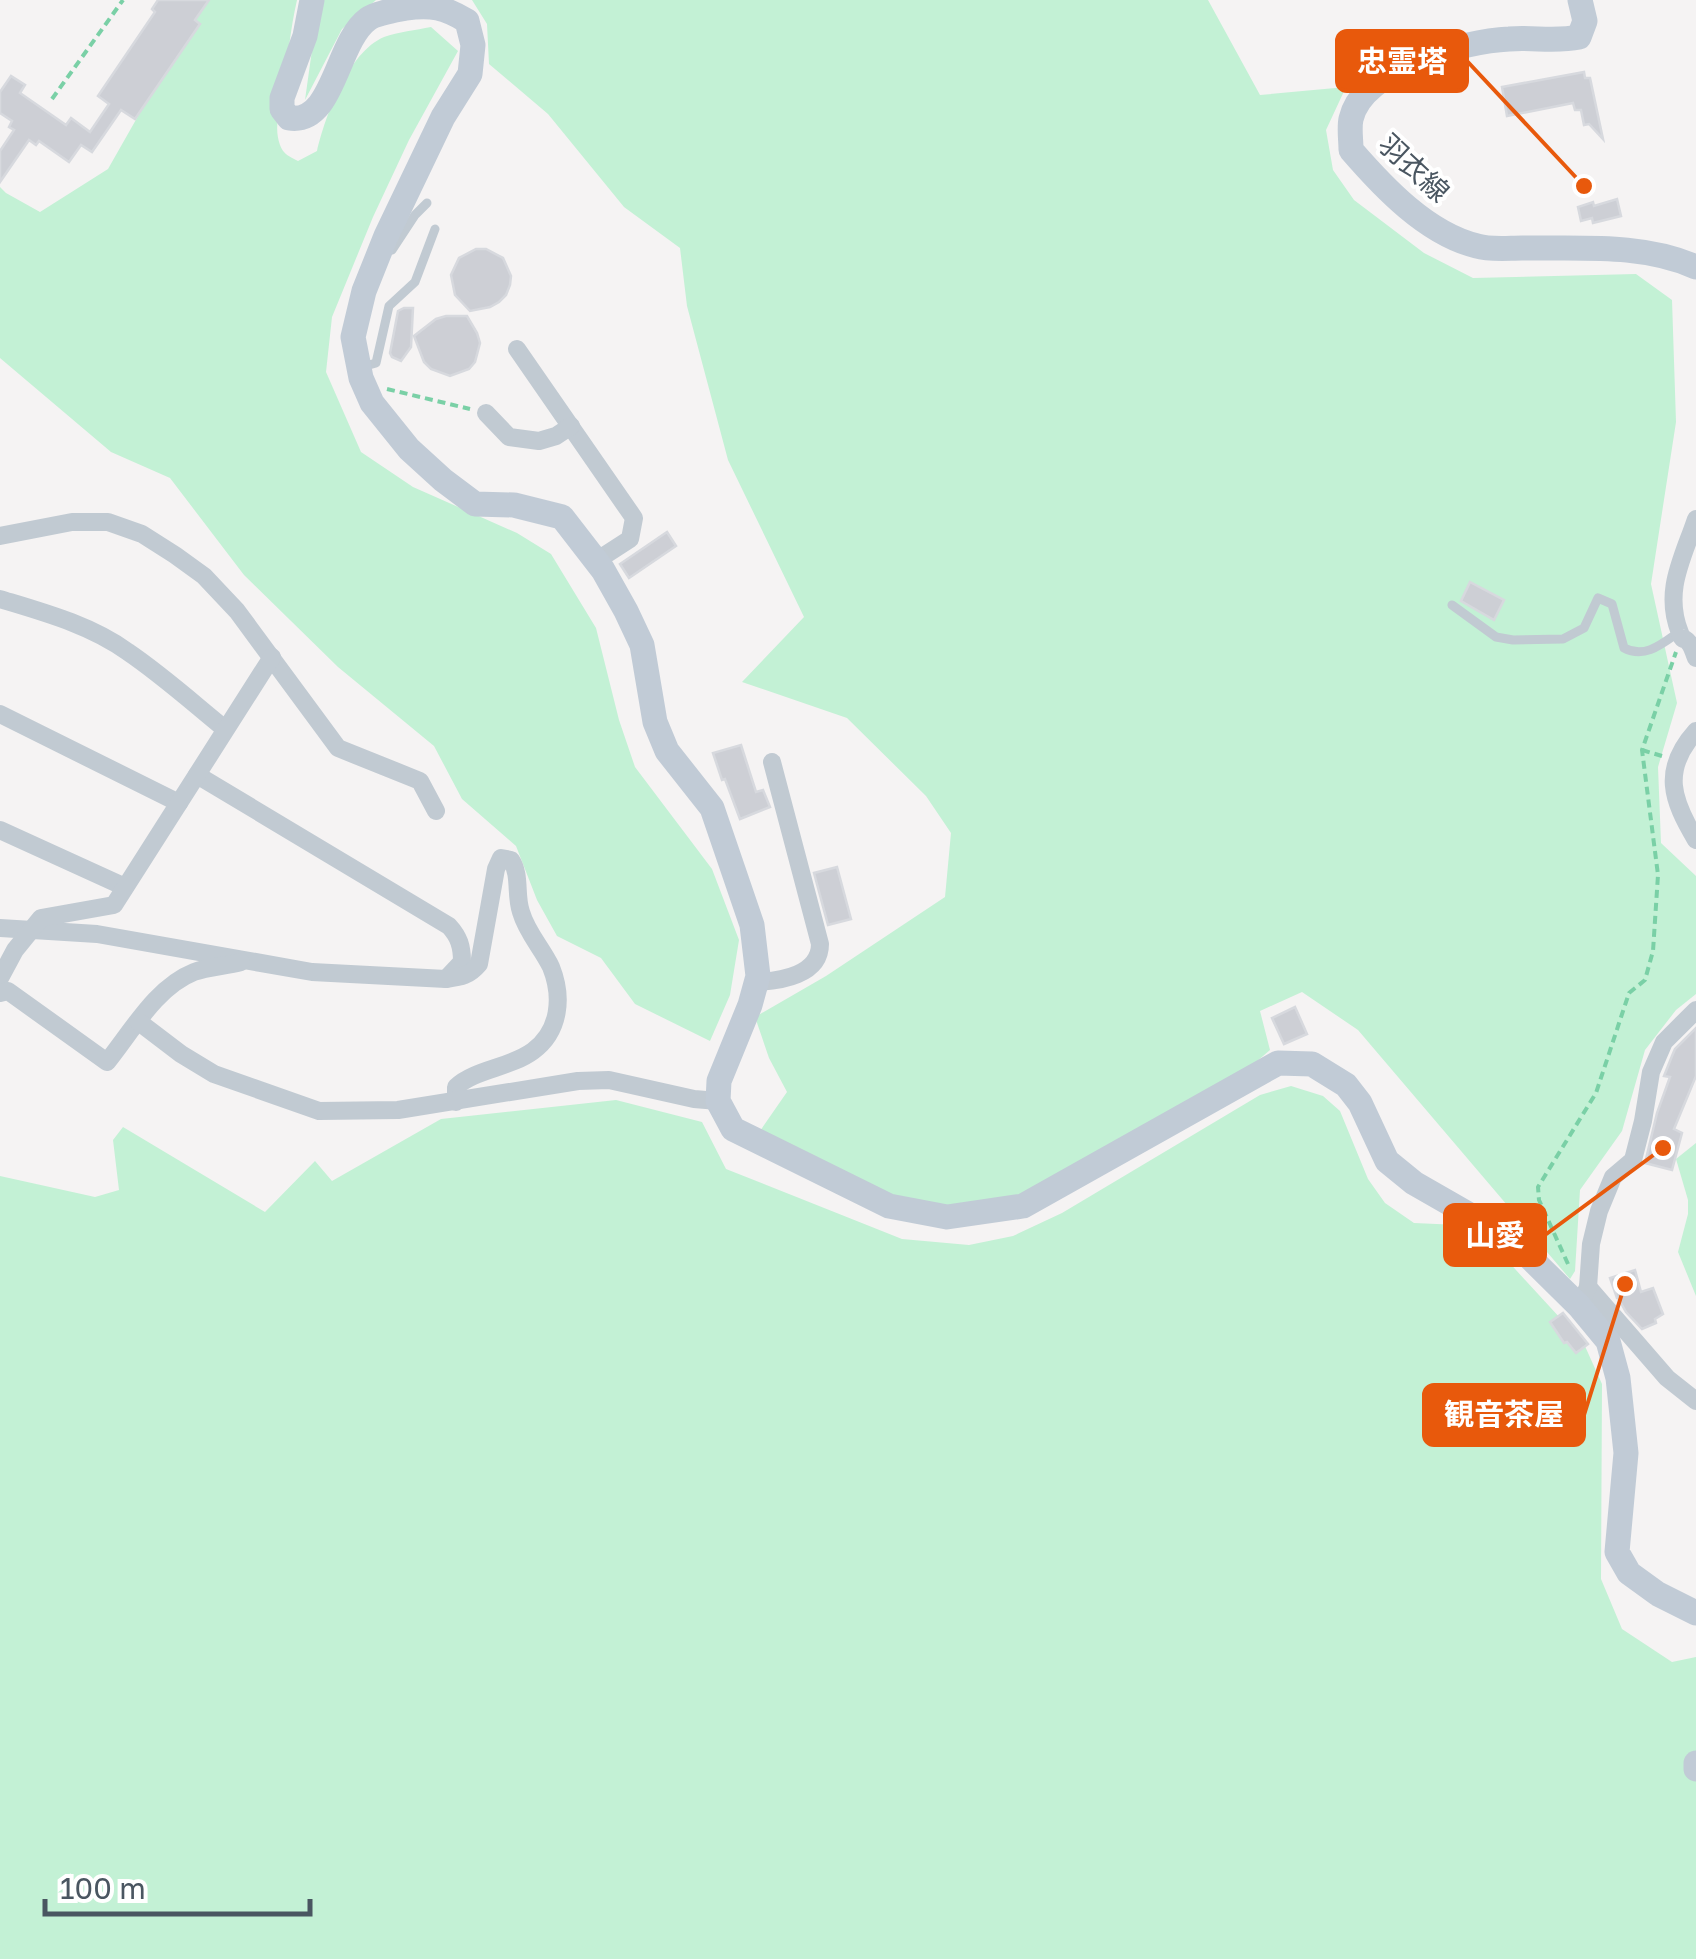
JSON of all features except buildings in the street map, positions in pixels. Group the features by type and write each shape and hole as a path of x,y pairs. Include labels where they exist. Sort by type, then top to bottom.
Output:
{"street":[{"path":"312,0 305,36 282,98 282,109 288,118 299,120 322,104 349,43 368,18 428,6 447,9 467,21 473,45 470,74 443,117 364,292 353,336 361,376 372,403 409,449 475,504 514,505 562,517 604,570 642,645 655,722 666,751 712,808 752,924 758,976 722,1070 718,1101 733,1129 890,1206 946,1217 1023,1206 1278,1063 1312,1064 1346,1085 1360,1103 1387,1161 1414,1183 1510,1238 1580,1290 1667,1378 1696,1401"},
{"name":"羽衣線","path":"1580,0 1585,21 1579,37 1507,38 1443,51 1402,67 1369,87 1351,116 1351,150 1431,226 1478,247 1644,251 1696,267"},
{"path":"518,349 634,518 630,538 596,561"},
{"path":"486,412 510,437 538,441 571,426"},
{"path":"1696,518 1678,563 1672,604 1680,634 1696,658"},
{"path":"0,536 72,522 108,522 142,534 204,576 237,611 338,748 420,781 436,812"},
{"path":"0,599 49,614 127,650 225,729"},
{"path":"0,978 15,950 41,918 114,905 272,657"},
{"path":"0,714 179,803"},
{"path":"1696,731 1676,760 1672,785 1679,811 1696,840"},
{"path":"756,982 782,981 812,966 820,954 772,762"},
{"path":"197,775 448,926 458,936 462,962 446,979"},
{"path":"0,830 126,887"},
{"path":"0,928 97,934 312,972 462,977 479,964 496,869 501,858 511,860 517,869 520,912 550,965 558,1010 552,1033 533,1052 461,1082 456,1087 456,1102"},
{"path":"0,993 8,990 107,1062 159,997 177,981 198,970 251,960"},
{"path":"1696,1010 1664,1042 1651,1072 1633,1160 1613,1177 1599,1211 1580,1290 1608,1341 1618,1378 1626,1453 1617,1552 1630,1574 1696,1613"},
{"path":"139,1022 214,1074 319,1110 398,1110 528,1088 609,1080 718,1101"}],"lane":[{"path":"375,264 428,203"},
{"path":"361,376 376,364 389,306 415,282 436,229"},
{"path":"1452,606 1496,637 1514,640 1563,639 1584,628 1598,598 1612,604 1624,648 1634,653 1654,650 1680,634"}],"path":[{"path":"52,99 123,0"},
{"path":"361,376 486,412"},
{"path":"1580,1290 1539,1200 1538,1187 1596,1093 1629,993 1645,980 1654,952 1658,876 1642,750 1680,634"}],"green space":[{"path":"209,0 297,0 277,131 283,151 298,161 317,151 340,87 359,56 371,45 389,35 431,27 458,51 409,140 373,217 332,317 326,372 361,452 413,487 517,533 551,554 596,628 635,767 712,869 739,940 730,995 710,1041 635,1004 601,958 557,936 537,900 516,846 462,799 434,746 338,667 244,575 170,478 111,452 0,358 0,187 40,212 108,169 192,21"},
{"path":"319,0 376,0 342,29 305,100"},
{"path":"472,0 1208,0 1260,95 1346,87 1326,130 1333,170 1354,200 1424,253 1473,278 1636,274 1672,300 1676,422 1651,584 1677,703 1658,767 1661,843 1696,876 1696,994 1676,1010 1645,1050 1622,1131 1580,1190 1575,1271 1570,1279 1358,1030 1302,992 1260,1011 1270,1050 1241,1075 1017,1206 889,1208 760,1131 787,1092 769,1058 755,1017 826,976 945,897 951,833 926,796 847,718 742,682 804,617 728,460 687,306 680,248 624,207 548,114 489,64 487,24"},
{"path":"1291,1086 1323,1096 1340,1111 1368,1179 1385,1203 1414,1223 1459,1225 1493,1245 1584,1344 1602,1384 1601,1579 1622,1629 1672,1662 1696,1657 1696,1959 0,1959 0,1176 95,1197 119,1190 113,1140 123,1127 265,1212 315,1161 332,1181 441,1119 616,1100 702,1122 726,1169 902,1239 969,1245 1013,1236 1062,1213 1260,1095"},
{"path":"1696,1143 1696,1296 1678,1252 1688,1200 1676,1159"}],"place":[{"name":"忠霊塔","path":"1584,186"},
{"name":"山愛","path":"1663,1148"},
{"name":"観音茶屋","path":"1625,1284"}]}
